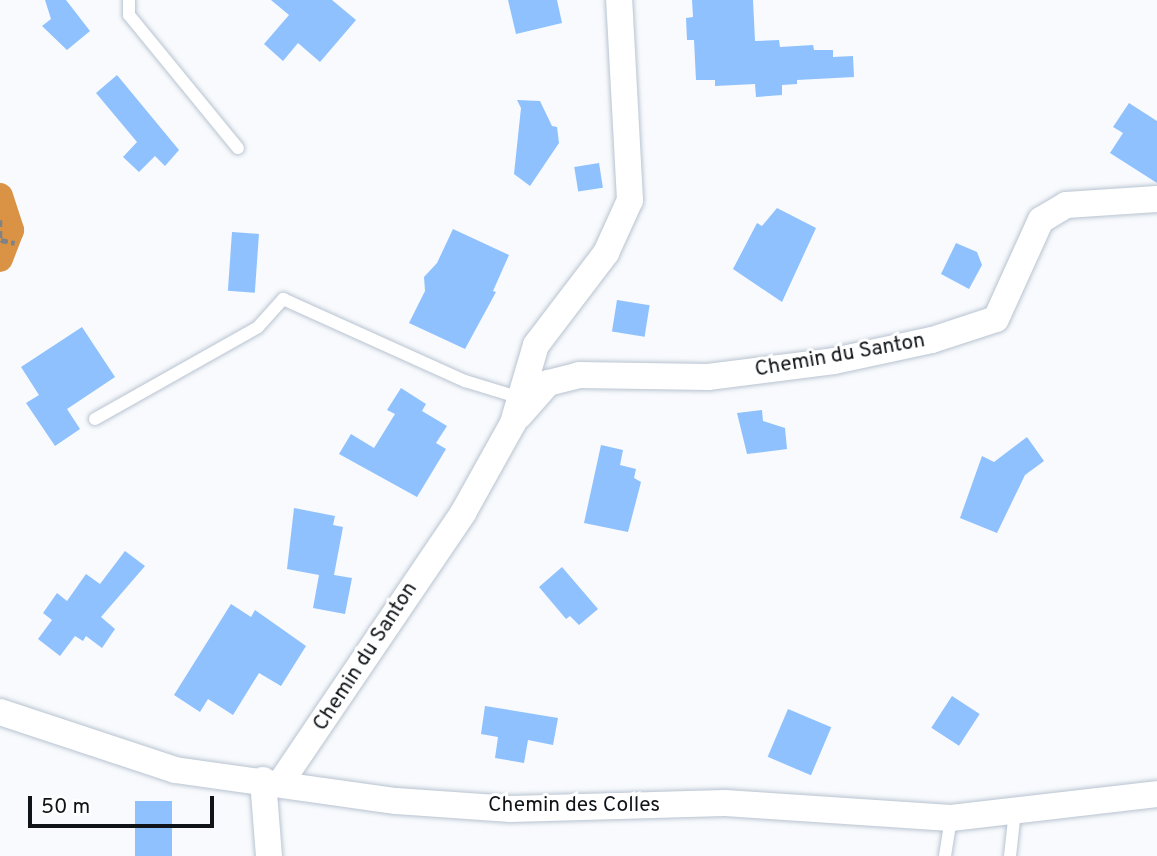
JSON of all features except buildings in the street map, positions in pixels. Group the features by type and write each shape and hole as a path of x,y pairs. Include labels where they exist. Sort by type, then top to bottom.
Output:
{"street":[{"name":"Chemin du Santon","path":"272,781 463,513 517,410 536,345 606,253 631,200 619,0"},
{"name":"Chemin du Santon","path":"517,410 548,383 579,375 708,377 834,361 932,340 996,319 1041,220 1066,205 1157,199"},
{"name":"Chemin des Colles","path":"0,712 175,770 272,781 396,801 511,809 725,803 951,818 1157,794"},
{"path":"268,856 272,781"}],"lane":[{"path":"129,0 129,15 239,148"},
{"path":"94,419 258,327 283,299 465,381 517,410"},
{"path":"1010,856 1015,811"},
{"path":"945,856 951,818"}],"path":[{"path":"0,220 1,241 14,243"}],"waterway":[{"path":"0,196 11,230 0,259"}]}
